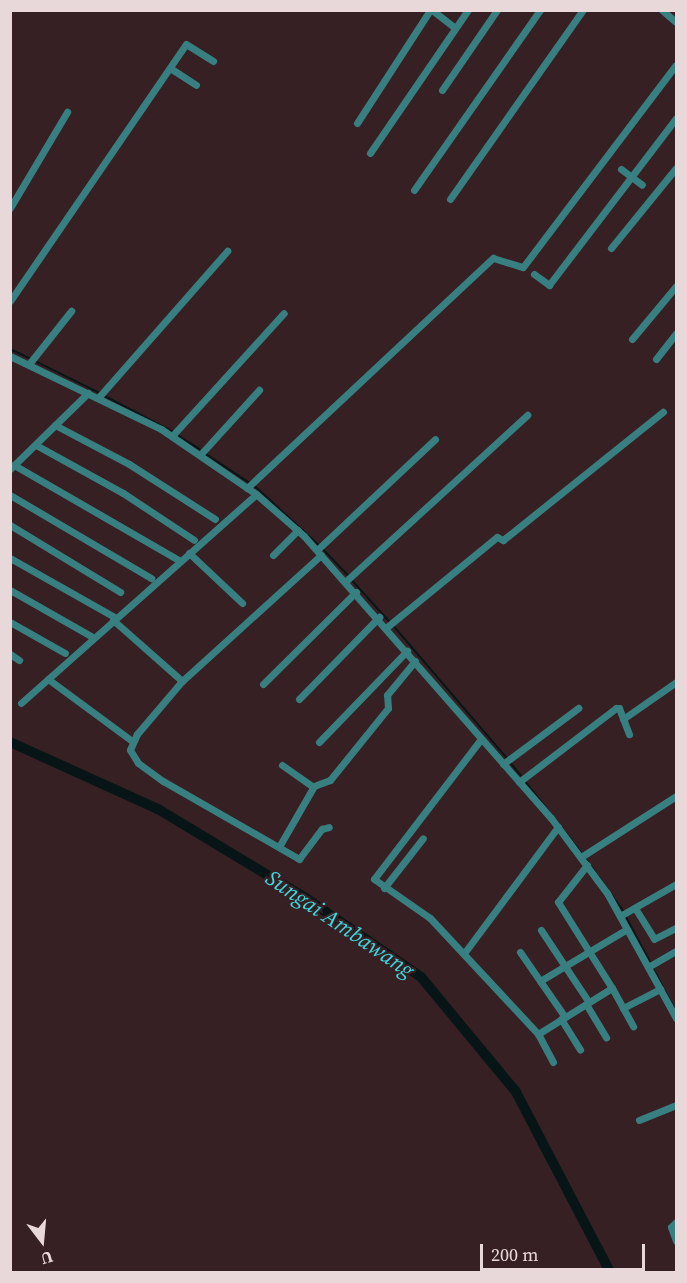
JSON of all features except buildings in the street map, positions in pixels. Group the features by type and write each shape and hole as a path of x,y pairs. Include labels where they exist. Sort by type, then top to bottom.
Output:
{"street":[{"path":"357,123 431,10 455,28"},
{"path":"370,153 468,10"},
{"path":"442,90 497,10"},
{"path":"414,190 540,10"},
{"path":"450,199 583,10"},
{"path":"663,11 676,22"},
{"path":"10,301 188,43 213,61"},
{"path":"247,488 494,258 523,267 676,65"},
{"path":"170,68 196,85"},
{"path":"10,208 67,112"},
{"path":"534,274 549,285 676,118"},
{"path":"611,248 676,168"},
{"path":"621,170 642,185"},
{"path":"98,398 227,251"},
{"path":"632,339 676,286"},
{"path":"29,364 70,310"},
{"path":"172,436 284,313"},
{"path":"656,359 676,333"},
{"path":"10,356 172,436 256,494 298,530 387,627 558,827 587,865 620,916 676,1018"},
{"path":"200,455 259,390"},
{"path":"88,393 13,467 180,561"},
{"path":"387,627 497,537 503,540 663,412"},
{"path":"346,581 527,415"},
{"path":"55,425 129,464 215,519"},
{"path":"329,827 322,829 302,859 163,781 134,758 132,741 182,681 319,553 435,439"},
{"path":"36,445 123,493 194,540"},
{"path":"21,703 256,494"},
{"path":"10,495 151,578"},
{"path":"10,525 120,592"},
{"path":"273,555 298,530"},
{"path":"189,553 242,603"},
{"path":"10,558 115,619 182,681"},
{"path":"10,590 91,636"},
{"path":"263,684 356,592"},
{"path":"299,699 378,617"},
{"path":"10,622 65,653"},
{"path":"319,742 407,651"},
{"path":"10,654 19,660"},
{"path":"280,846 313,787 330,780 388,708 387,695 416,661"},
{"path":"48,679 132,741"},
{"path":"623,719 676,682"},
{"path":"503,764 578,708"},
{"path":"519,782 616,708 629,734"},
{"path":"481,739 374,879 384,888 424,912 465,952 536,1032 553,1062"},
{"path":"282,765 313,787"},
{"path":"581,857 676,796"},
{"path":"465,952 558,827"},
{"path":"384,888 423,838"},
{"path":"587,865 558,902 590,950 633,1026"},
{"path":"620,916 676,884"},
{"path":"635,908 654,939 676,928"},
{"path":"540,981 627,929"},
{"path":"541,930 565,966 606,1037"},
{"path":"648,967 676,951"},
{"path":"520,952 563,1018 580,1050"},
{"path":"536,1032 612,988"},
{"path":"623,1008 660,989"},
{"path":"639,1120 676,1105"},
{"path":"676,1222 671,1227 676,1241"}],"waterway":[{"path":"10,349 31,359"},
{"path":"35,361 98,392"},
{"path":"105,396 172,431"},
{"path":"176,434 200,449"},
{"path":"206,454 250,483"},
{"path":"254,485 319,545"},
{"path":"322,548 348,575"},
{"path":"351,579 390,622"},
{"path":"393,625 507,758"},
{"name":"Sungai Ambawang","path":"10,742 158,809 304,897 421,977 516,1092 610,1272"},
{"path":"510,762 521,775"},
{"path":"526,782 581,852"},
{"path":"586,859 623,910"},
{"path":"627,918 650,961"},
{"path":"654,969 676,1011"}]}
